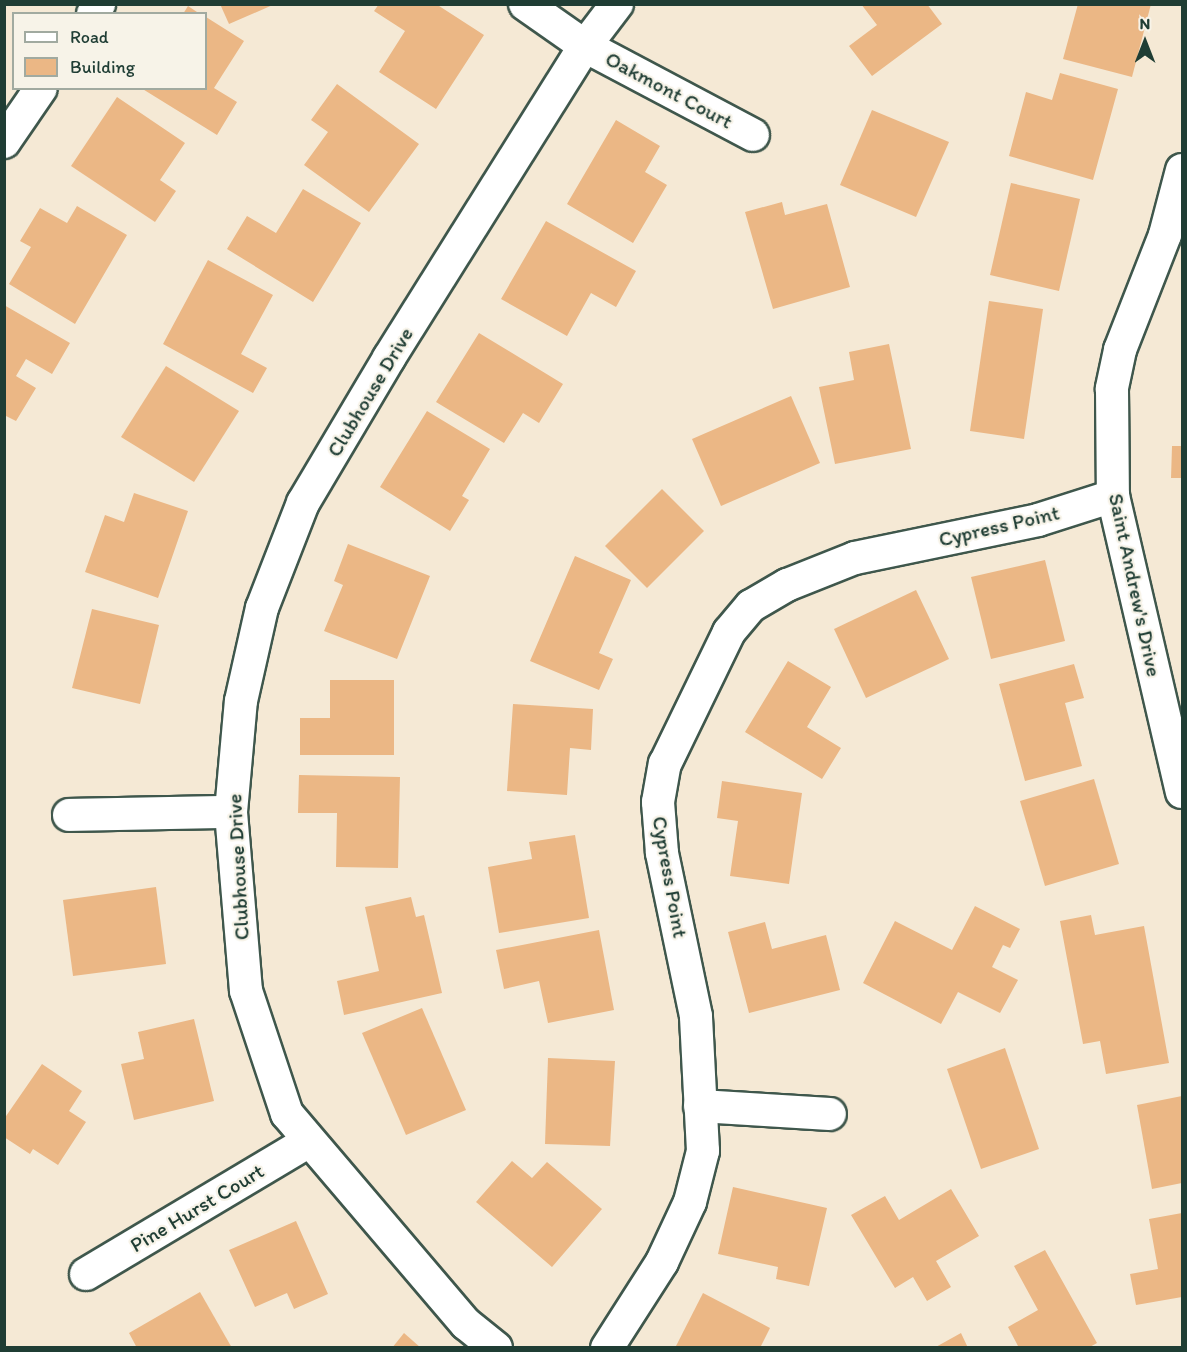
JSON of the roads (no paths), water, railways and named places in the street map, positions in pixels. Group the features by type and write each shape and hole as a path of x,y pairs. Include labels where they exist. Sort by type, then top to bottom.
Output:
{"street":[{"name":"Oakmont Court","path":"525,4 585,46 753,135"},
{"name":"Clubhouse Drive","path":"496,1347 466,1324 307,1142 287,1114 246,991 231,812 241,701 262,608 303,504 389,358 585,46 617,4"},
{"path":"4,142 40,90"},
{"name":"Saint Andrew's Drive","path":"1182,170 1174,239 1118,360 1112,389 1113,496 1182,792"},
{"name":"Cypress Point","path":"607,1347 662,1262 690,1202 703,1151 696,1016 662,853 658,802 665,764 729,632 751,606 855,558 1038,519 1113,496"},
{"path":"69,815 231,812"},
{"path":"700,1106 830,1114"},
{"name":"Pine Hurst Court","path":"86,1274 307,1142"}]}
